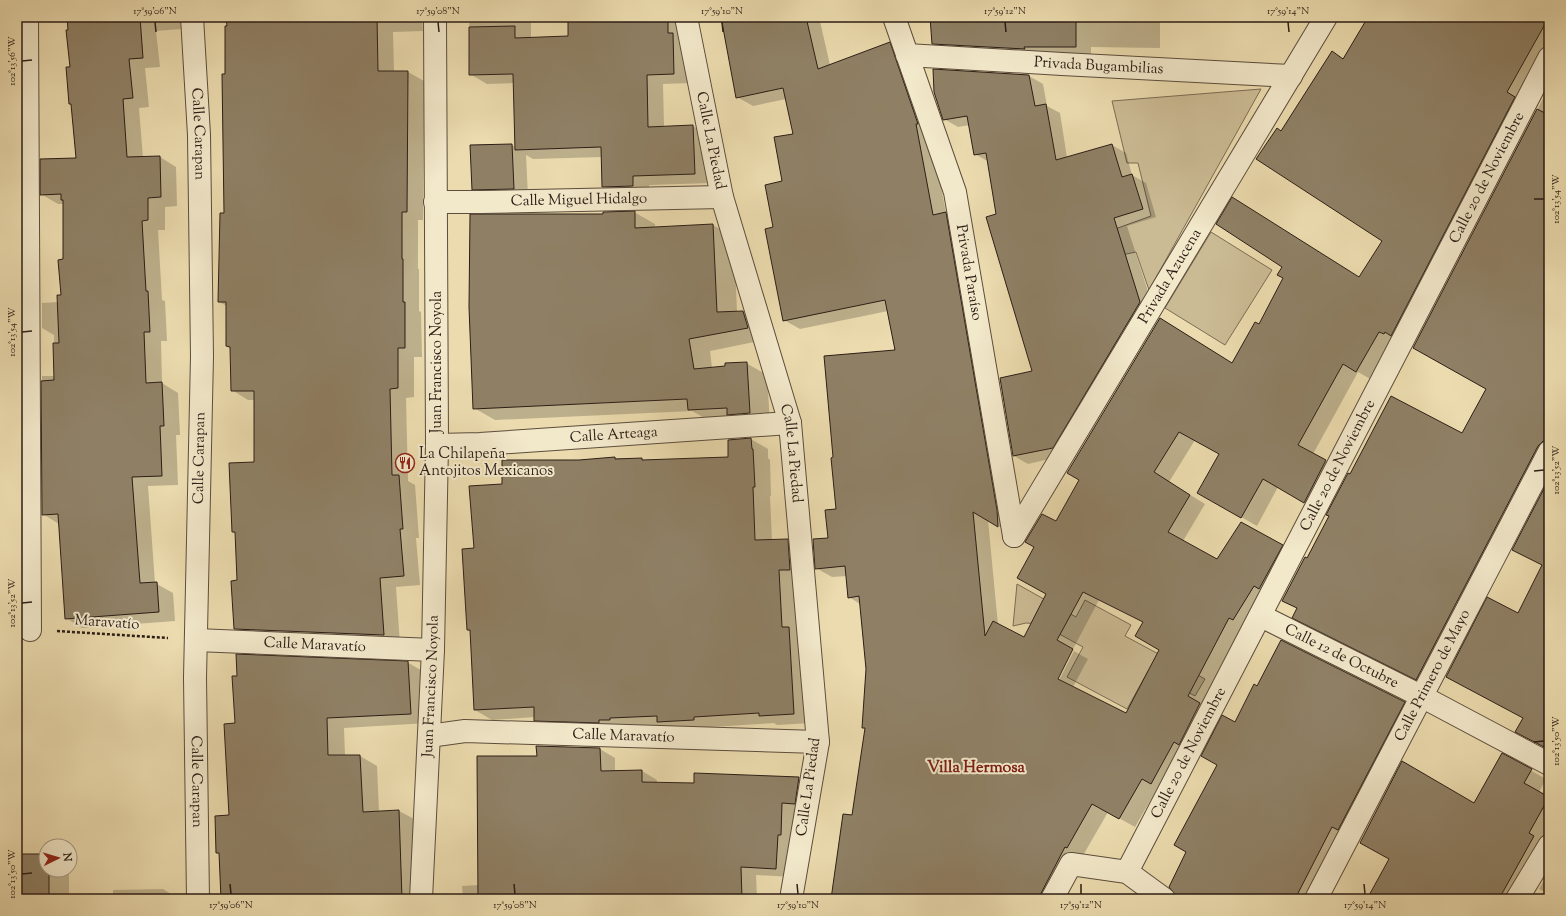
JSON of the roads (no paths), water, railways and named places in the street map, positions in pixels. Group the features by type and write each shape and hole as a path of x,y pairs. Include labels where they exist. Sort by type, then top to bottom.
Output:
{"street":[{"path":"27,17 30,630"},
{"name":"Calle Carapan","path":"192,17 199,135 202,356 195,678 198,899"},
{"name":"Juan Francisco Noyola","path":"421,899 433,650 437,445 435,17"},
{"name":"Calle La Piedad","path":"686,17 722,197 790,423 818,742 791,899"},
{"name":"Privada Paraíso","path":"894,17 955,192 1014,536"},
{"name":"Privada Azucena","path":"1014,536 1326,17"},
{"name":"Privada Bugambilias","path":"907,54 1291,76"},
{"name":"Calle 20 de Noviembre","path":"1127,872 1549,58"},
{"name":"Calle Miguel Hidalgo","path":"435,202 722,197"},
{"name":"Calle Arteaga","path":"437,445 480,444 790,423"},
{"name":"Calle Primero de Mayo","path":"1316,899 1549,452"},
{"name":"Calle 12 de Octubre","path":"1261,616 1421,696 1549,764"},
{"name":"Calle Maravatío","path":"196,640 433,650"},
{"name":"Calle Maravatío","path":"429,736 465,731 818,742"},
{"path":"1517,899 1549,846"},
{"path":"1052,899 1071,864 1127,872 1164,899"}],"place":[{"name":"La Chilapeña Antojitos Mexicanos","path":"405,463"}],"district":[{"name":"Villa Hermosa","path":"976,768"}]}
